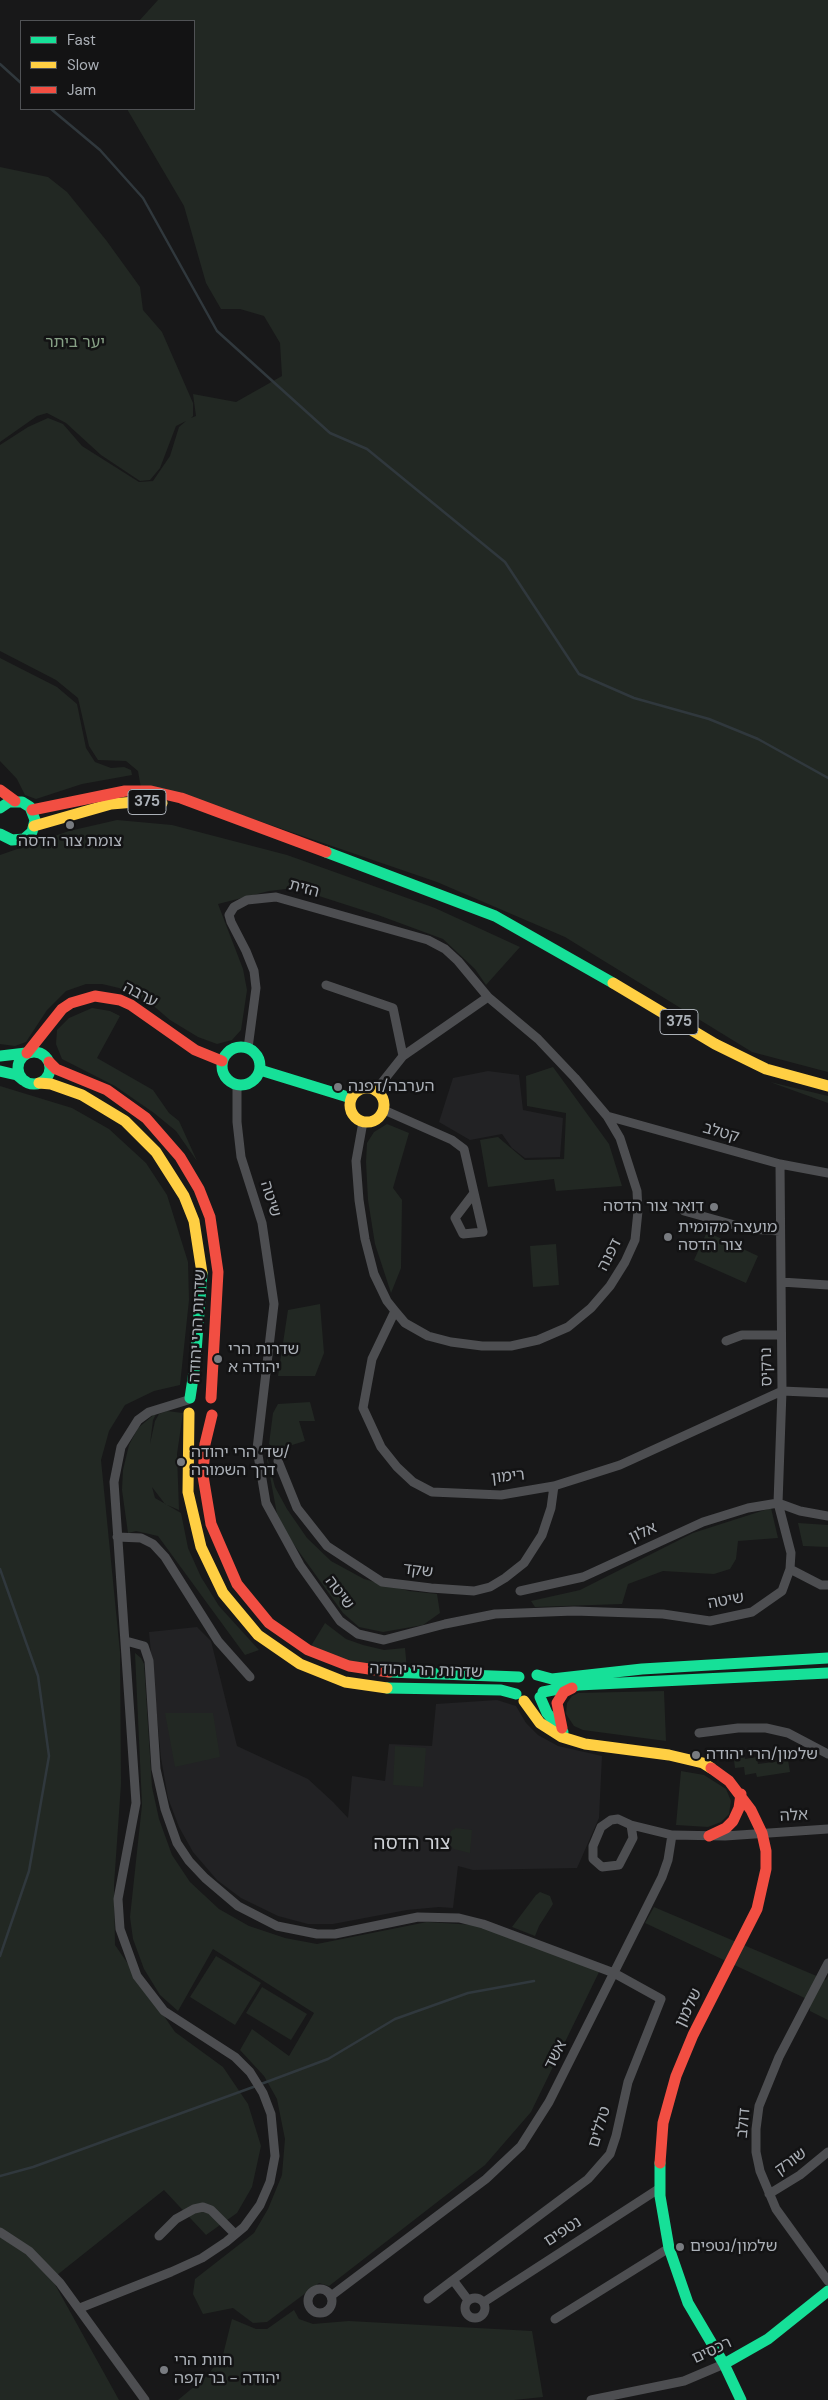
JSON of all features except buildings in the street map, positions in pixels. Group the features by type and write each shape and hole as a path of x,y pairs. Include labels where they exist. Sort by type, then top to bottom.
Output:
{"street":[{"path":"0,790 15,801 25,803 32,810 34,826"},
{"name":"375","path":"32,810 111,793 151,792 181,798 495,916 626,990 715,1044 766,1069 828,1086"},
{"path":"0,808 15,801"},
{"name":"375","path":"2,837 21,840 30,835 34,826 94,808 147,802 184,806 261,827"},
{"name":"הזית","path":"248,1048 255,1008 256,988 246,951 229,915 234,907 247,900 276,897 428,940 445,949 458,961 488,997"},
{"path":"326,985 393,1008 402,1056"},
{"name":"ערבה","path":"26,1053 55,1017 71,1003 95,996 109,997 131,1005 195,1050 222,1061"},
{"path":"376,1090 402,1056 488,997"},
{"name":"דפנה","path":"363,1122 356,1162 365,1239 374,1274 387,1301 405,1322 428,1336 451,1342 482,1346 511,1346 538,1340 568,1327 591,1308 610,1286 625,1262 635,1240 638,1211 636,1191 628,1159 607,1116 575,1078 538,1039 488,997"},
{"path":"0,1071 16,1075 24,1081 34,1084 39,1083 49,1074 46,1030"},
{"path":"235,1047 248,1048 259,1059 260,1070 258,1076 249,1084 237,1085 231,1083 223,1074 222,1061 224,1055 235,1047"},
{"path":"0,1056 37,1052 48,1060"},
{"path":"24,1081 20,1077 17,1066 19,1060 26,1053"},
{"name":"שדרות הרי יהודה","path":"48,1060 56,1069 107,1090 146,1118 180,1157 199,1190 210,1217 218,1272 211,1398"},
{"path":"260,1070 351,1098"},
{"name":"שדרות הרי יהודה","path":"39,1083 51,1084 82,1095 124,1121 156,1152 184,1196 194,1221 202,1273 196,1365 189,1406 188,1492 201,1547 216,1579 231,1604 263,1639 300,1664 345,1682 383,1688 501,1690 533,1701 542,1694 578,1686 828,1673"},
{"name":"שיטה","path":"237,1085 237,1122 241,1157 262,1223 274,1304 258,1449 266,1503 300,1565 340,1621 358,1634 384,1640 445,1624 495,1614 574,1611 653,1614 710,1621 752,1612 782,1591 790,1569 792,1553 778,1503"},
{"path":"370,1088 376,1090 383,1099 384,1110 378,1119 363,1122 351,1113 351,1098 358,1090 370,1088"},
{"path":"384,1110 452,1140 464,1149 474,1193"},
{"name":"קטלב","path":"607,1116 780,1164 828,1173"},
{"name":"נרקיס","path":"778,1503 782,1391 780,1164"},
{"path":"684,1210 749,1229 780,1231"},
{"path":"781,1282 828,1285"},
{"name":"רימון","path":"395,1311 372,1359 363,1408 381,1447 397,1467 413,1482 432,1492 501,1495 554,1486 620,1465 782,1391"},
{"path":"726,1341 742,1335 782,1335"},
{"path":"782,1391 828,1393"},
{"path":"80,2308 120,2294 202,2258 235,2234 260,2205 270,2182 275,2156 271,2114 254,2079 235,2057 164,2011 149,1994 138,1976 120,1929 118,1899 136,1803 114,1482 121,1447 138,1420 149,1412 167,1407 189,1406 200,1393 211,1398 214,1406 212,1415 200,1420 189,1406"},
{"name":"שדרות הרי יהודה","path":"212,1415 205,1444 204,1476 211,1524 224,1558 237,1584 269,1623 308,1650 349,1666 384,1672 519,1677 528,1673 552,1678 642,1669 828,1658"},
{"name":"שקד","path":"278,1461 297,1508 327,1546 382,1582 430,1588 474,1591 490,1587 511,1573 524,1562 542,1535 551,1508 554,1486"},
{"path":"778,1503 800,1511 828,1516"},
{"name":"אלון","path":"520,1591 583,1577 704,1522 748,1508 778,1503"},
{"path":"117,1537 141,1538 152,1544 165,1557 218,1641 250,1677"},
{"path":"790,1569 821,1585 828,1585"},
{"path":"126,1642 144,1646 149,1661 156,1769 165,1809 177,1843 189,1861 205,1878 238,1906 277,1926 317,1934 335,1934 418,1917 458,1918 483,1924 614,1972"},
{"path":"537,1675 543,1683 542,1694"},
{"path":"519,1677 515,1685 520,1698"},
{"path":"563,1732 557,1703 564,1692 578,1686"},
{"name":"שלמון","path":"542,1694 547,1714 563,1732 585,1744"},
{"name":"שלמון","path":"520,1698 540,1723 562,1738 585,1744 669,1755 703,1763 729,1780 741,1794 762,1833 766,1851 766,1869 757,1908 693,2035 668,2100 660,2144 660,2188 669,2248 688,2303 724,2364 741,2400"},
{"path":"699,1733 738,1728 766,1728 788,1733 828,1754"},
{"path":"709,1836 726,1828 734,1820 739,1808 741,1794"},
{"path":"632,1825 633,1838 619,1865 602,1867 594,1859 594,1846 601,1827 606,1822 618,1819 632,1825 672,1836 762,1833"},
{"name":"אלה","path":"762,1833 828,1829"},
{"path":"633,1838 650,1830"},
{"name":"אשד","path":"331,2296 486,2179 521,2146 549,2102 662,1877 668,1860 672,1836"},
{"name":"דולב","path":"828,1963 779,2057 759,2106 756,2152 760,2171 769,2194 789,2230 828,2281"},
{"name":"טללים","path":"428,2299 588,2179 610,2154 628,2082 661,1999 614,1972"},
{"name":"שורק","path":"769,2194 800,2175 828,2152"},
{"name":"נטפים","path":"468,2300 465,2309 468,2315 474,2318 483,2314 484,2302 660,2188"},
{"path":"159,2236 176,2219 194,2209 203,2207 211,2210 235,2234"},
{"path":"0,2232 29,2250 80,2308 145,2400"},
{"path":"555,2319 669,2248"},
{"path":"453,2280 468,2300 478,2298 484,2302"},
{"name":"רכסים","path":"591,2400 684,2381 724,2364 764,2342 828,2291"}],"shaded area":[{"path":"488,1071 519,1075 523,1110 563,1118 560,1157 525,1158 512,1148 502,1134 470,1140 439,1122 453,1078"},
{"path":"197,1627 211,1641 237,1746 308,1779 348,1818 352,1776 385,1781 389,1744 432,1746 436,1704 497,1700 516,1706 526,1723 538,1735 558,1746 602,1756 599,1818 577,1868 473,1870 458,1866 453,1908 439,1907 407,1910 333,1924 308,1924 278,1916 241,1898 217,1880 193,1852 179,1827 168,1798 161,1758 149,1632"}],"green space":[{"name":"יער ביתר","path":"158,0 828,0 828,1072 752,1052 565,937 437,882 218,807 141,788 138,771 126,761 98,760 89,746 78,698 56,680 0,651 0,445 28,427 48,418 63,424 82,446 139,482 153,481 170,456 179,427 186,421 176,426 160,468 150,480 140,481 101,455 66,423 47,413 37,416 0,442 0,167 48,177 67,192 106,240 140,287 143,310 162,332 193,403 193,416 191,418 196,416 193,394 236,402 282,376 280,343 264,316 240,309 221,309 206,283 184,206 128,110 195,110 195,20 140,20"},
{"path":"0,658 57,687 77,704 86,748 95,762 111,768 124,767 131,770 132,775 82,784 36,799 25,795 17,779 0,761"},
{"path":"117,820 172,825 287,855 435,908 520,947 486,985 475,969 443,939 378,915 294,888 269,891 218,904 243,969 247,990 241,1030 232,1040 217,1044 198,1037 170,1020 149,1002 119,988 102,984 86,984 66,991 47,1010 26,1042 15,1046 0,1044 0,855 69,831"},
{"path":"92,1008 110,1011 120,1016 97,1058 153,1090 169,1113 179,1121 197,1161 176,1131 154,1113 115,1086 62,1059 56,1044 57,1030 69,1018"},
{"path":"553,1067 609,1144 622,1186 556,1191 554,1179 488,1187 480,1140 498,1137 525,1160 564,1159 566,1113 527,1106 526,1076"},
{"path":"770,1082 828,1096 828,1103"},
{"path":"0,1086 72,1108 109,1129 146,1163 167,1195 188,1262 189,1300 180,1385 154,1391 125,1405 109,1431 101,1460 120,1652 121,1784 114,1885 115,1945 175,2032 223,2067 248,2104 261,2146 252,2187 237,2213 206,2235 164,2190 52,2279 119,2400 0,2400"},
{"path":"387,1124 409,1133 393,1188 402,1200 401,1268 391,1293 375,1244 368,1200 366,1162 367,1143 374,1132"},
{"path":"707,1232 758,1256 746,1283 694,1260"},
{"path":"556,1244 559,1285 533,1287 530,1246"},
{"path":"320,1304 324,1353 315,1376 278,1376 288,1310"},
{"path":"310,1402 315,1421 299,1421 305,1441 276,1450 269,1444 273,1413 278,1404"},
{"path":"167,1411 183,1413 177,1454 179,1510 167,1505 181,1513 188,1548 201,1577 219,1606 259,1650 245,1655 158,1536 136,1531 128,1533 122,1490 123,1470 129,1445 138,1428 157,1412 153,1420 150,1444 155,1421 159,1414","holes":["152,1487 165,1504 155,1498"]},
{"path":"265,1449 275,1487 287,1509 307,1538 331,1561 364,1579 409,1591 437,1594 440,1613 423,1625 383,1632 359,1627 343,1613 287,1535 277,1514"},
{"path":"771,1508 778,1538 738,1541 736,1559 730,1569 714,1574 663,1571 628,1584 622,1604 535,1607 531,1601 580,1590 693,1533"},
{"path":"798,1523 828,1525 828,1547 803,1546"},
{"path":"325,1623 346,1639 363,1645 384,1650 405,1648 407,1669 345,1661 311,1646"},
{"path":"135,1653 144,1664 152,1787 159,1819 172,1855 190,1882 219,1909 249,1926 285,1938 317,1944 427,1922 475,1925 600,1970 531,2112 485,2165 329,2286 319,2283 267,2322 253,2323 233,2308 203,2314 193,2294 195,2279 254,2233 268,2209 282,2175 285,2139 277,2099 264,2076 240,2050 252,2029 289,2056 314,2013 213,1949 178,2011 160,1995 144,1969 133,1939 130,1917 142,1805"},
{"path":"664,1691 666,1741 583,1730 574,1726 566,1714 567,1703 572,1696 578,1693"},
{"path":"165,1713 213,1713 220,1757 175,1767"},
{"path":"395,1746 426,1748 423,1787 393,1785"},
{"path":"744,1751 745,1759 757,1757 758,1764 788,1760 790,1772 757,1777 756,1773 745,1775 744,1767 735,1768 733,1752"},
{"path":"681,1771 704,1775 726,1789 731,1801 729,1814 721,1822 708,1827 676,1825"},
{"path":"456,1828 472,1830 470,1853 454,1849 451,1846 449,1839 451,1831"},
{"path":"540,1892 550,1896 553,1904 535,1936 512,1927 536,1895"},
{"path":"654,1907 826,1980 828,1976 828,2020 810,2011 809,2000 645,1923"},
{"path":"216,1956 261,1983 235,2025 190,1997"},
{"path":"262,1987 307,2014 291,2040 246,2013"},
{"path":"294,2310 299,2319 313,2324 349,2321 532,2331 543,2397 514,2400 178,2400 207,2376 223,2355 232,2319 256,2329 267,2329"}],"waterway":[{"path":"0,64 20,82"},
{"path":"52,110 100,150 143,198 217,331 330,433 367,449 505,562 579,674 634,698 709,719 758,739 828,778"},
{"path":"0,1569 38,1676 49,1756 29,1871 0,1956"},
{"path":"261,2084 328,2059 395,2019 468,1993 534,1981"},
{"path":"0,2176 33,2167 256,2086"}],"traffic: fast":[{"path":"0,808 9,802 22,802 30,807 35,820 32,832 24,839 12,840 0,834"},
{"path":"326,852 495,916 613,983"},
{"path":"241,1047 255,1052 260,1066 255,1080 241,1085 227,1080 222,1066 227,1052 241,1047"},
{"path":"34,1052 46,1056 50,1068 46,1080 34,1084 22,1080 18,1068 22,1056 34,1052"},
{"path":"0,1056 26,1053"},
{"path":"260,1070 351,1098"},
{"path":"0,1071 17,1075 23,1080"},
{"path":"190,1398 195,1365 202,1273"},
{"path":"537,1675 552,1679 642,1669 828,1658"},
{"path":"389,1672 519,1677"},
{"path":"543,1692 578,1685 828,1673"},
{"path":"387,1688 501,1690 516,1694"},
{"path":"540,1697 547,1713 563,1732"},
{"path":"660,2163 660,2196 669,2248 688,2303 724,2364 741,2400"},
{"path":"724,2364 768,2339 828,2291"}],"traffic: slow":[{"path":"34,826 111,804 147,801 162,803"},
{"path":"613,983 715,1044 766,1069 828,1086"},
{"path":"39,1083 51,1084 82,1095 125,1121 156,1152 184,1196 194,1221 202,1273"},
{"path":"367,1088 374,1089 379,1093 383,1098 384,1105 383,1112 379,1117 374,1121 367,1122 360,1121 355,1117 351,1112 350,1105 351,1098 355,1093 360,1089 367,1088"},
{"path":"189,1413 188,1492 201,1547 223,1593 258,1635 300,1664 345,1682 387,1688"},
{"path":"524,1701 540,1723 562,1737 585,1744 669,1755 703,1763 711,1768"}],"traffic: jam":[{"path":"0,790 15,801"},
{"path":"32,810 125,791 151,791 181,798 326,852"},
{"path":"27,1053 62,1009 71,1003 95,996 120,1000 131,1005 195,1050 222,1061"},
{"path":"49,1062 56,1069 107,1090 146,1118 180,1157 199,1189 210,1217 218,1272 211,1398"},
{"path":"212,1415 205,1444 203,1476 211,1524 237,1584 269,1623 308,1650 349,1666 389,1672"},
{"path":"562,1728 557,1703 564,1692 572,1688"},
{"path":"660,2163 663,2123 676,2076 693,2035 757,1909 766,1869 766,1851 762,1833 751,1810 729,1781 711,1768"},
{"path":"709,1836 726,1828 733,1821 739,1808 741,1794"}],"place":[{"name":"צומת צור הדסה","path":"70,825"},
{"name":"הערבה/דפנה","path":"338,1087"},
{"name":"דואר צור הדסה","path":"714,1207"},
{"name":"מועצה מקומית צור הדסה","path":"668,1237"},
{"name":"שדרות הרי יהודה א","path":"218,1359"},
{"name":"שד׳ הרי יהודה/ דרך השמורה","path":"181,1462"},
{"name":"שלמון/הרי יהודה","path":"696,1755"},
{"name":"שלמון/נטפים","path":"680,2247"},
{"name":"חוות הרי יהודה - בר קפה","path":"164,2370"}],"district":[{"name":"צור הדסה","path":"412,1844"}]}
